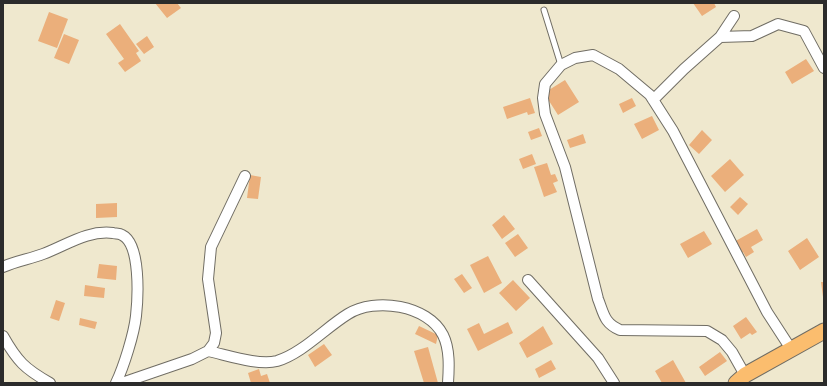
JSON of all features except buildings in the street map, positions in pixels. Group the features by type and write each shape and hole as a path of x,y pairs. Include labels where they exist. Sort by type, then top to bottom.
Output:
{"main road":[{"path":"740,379 824,331"}],"street":[{"path":"653,100 684,69 720,37 734,16"},
{"path":"720,37 752,36 778,24 804,31 824,68"},
{"path":"740,379 732,352 722,340 707,331 620,330 610,326 606,320 598,299 565,166 545,114 543,98 545,84 561,65 575,58 593,55 619,68 650,95 673,131 767,312 791,349"},
{"path":"122,383 192,359 208,351 214,343 216,333 208,279 211,247 245,176"},
{"path":"3,267 16,261 42,254 84,236 103,232 122,234 130,244 136,265 136,317 116,383"},
{"path":"528,280 598,358 614,383"},
{"path":"208,351 268,363 278,361 318,337 349,313 382,305 401,306 426,316 443,335 448,360 448,383"},
{"path":"3,336 16,359 32,373 50,383"}],"lane":[{"path":"544,10 561,65"}]}
